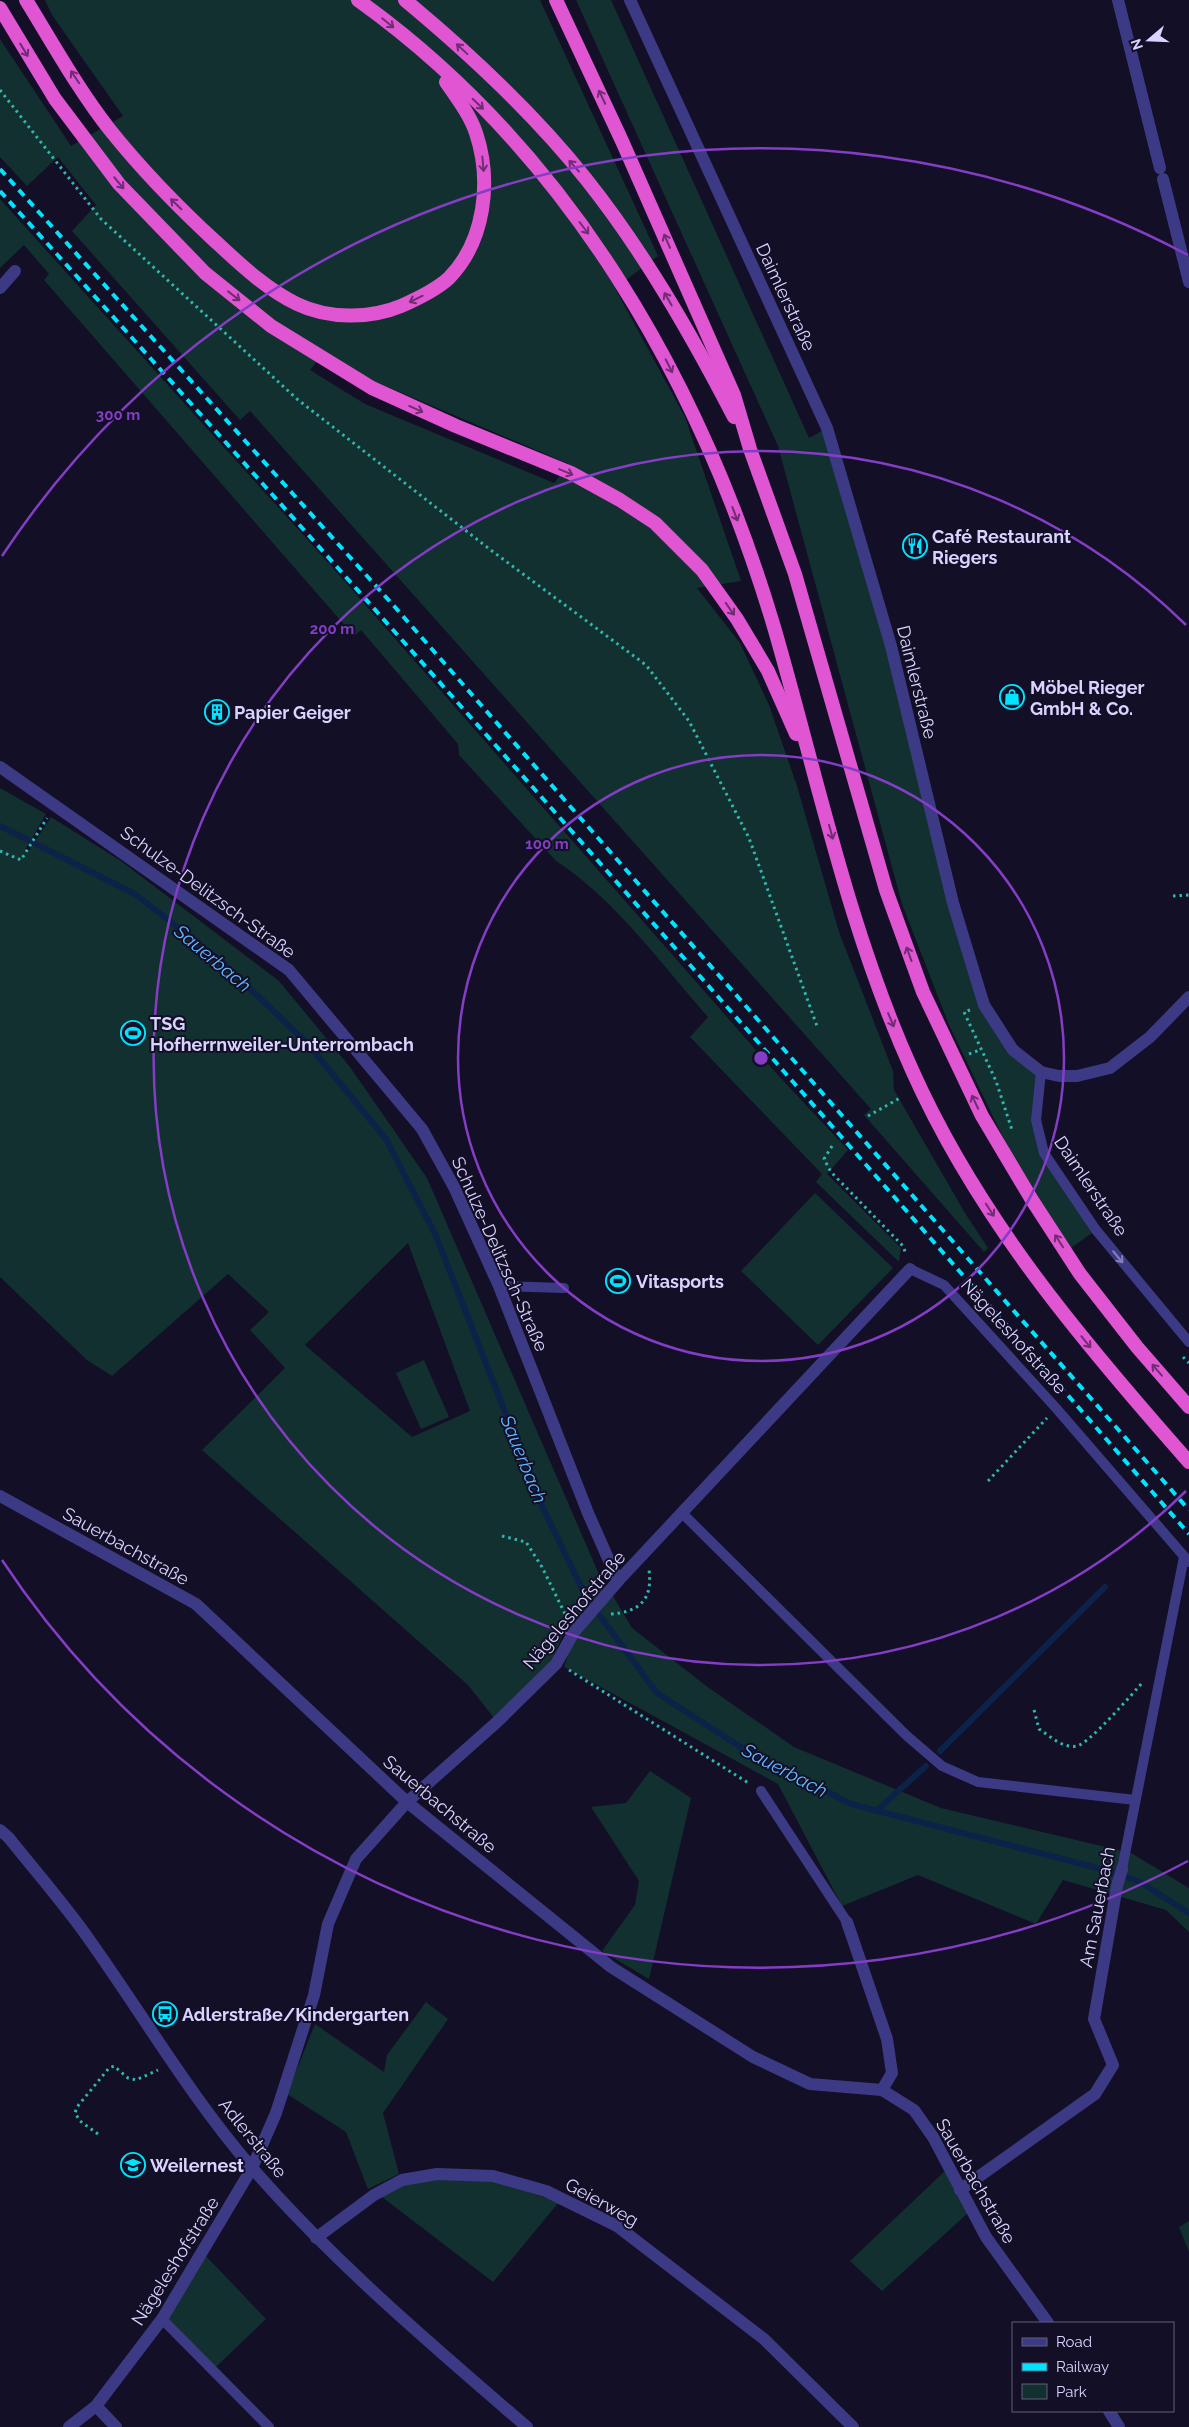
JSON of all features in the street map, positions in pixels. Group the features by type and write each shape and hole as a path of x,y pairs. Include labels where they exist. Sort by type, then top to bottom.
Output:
{"highway":[{"path":"26,0 109,128 160,188 258,280 298,304 326,313 361,316 390,310 420,298 449,278 470,248 483,214 484,181 482,155 476,131 459,100 418,47"},
{"path":"358,0 418,47 484,110 537,166 619,278 657,341 692,410 746,543 773,624 857,924 882,1000 913,1073 963,1170 1033,1276 1117,1381 1189,1462"},
{"path":"405,0 444,32 509,93 586,179 658,280 709,369 750,449"},
{"path":"556,0 622,141 734,395 750,449 795,574 886,890 923,992 982,1116 1032,1200 1080,1274 1137,1347 1189,1407"},
{"path":"0,8 55,99 119,184 205,273 264,320 372,388 456,426 571,473 620,500 655,523 702,570 737,619 768,671 817,785"}],"street":[{"name":"Daimlerstraße","path":"630,0 827,428 891,646 953,903 984,1004 1013,1050 1041,1072"},
{"path":"1118,0 1189,282"},
{"path":"0,288 15,271"},
{"name":"Schulze-Delitzsch-Straße","path":"0,767 289,970 422,1129 454,1187 499,1286 588,1513 618,1581"},
{"path":"1041,1072 1059,1076 1077,1076 1110,1068 1150,1037 1189,997"},
{"name":"Nägeleshofstraße","path":"69,2427 96,2406 162,2319 252,2168 276,2113 314,1995 332,1916 356,1859 407,1802 497,1722 556,1664 575,1630 618,1581 910,1269"},
{"name":"Sauerbachstraße","path":"0,1496 196,1604 407,1802 611,1967 753,2057 810,2084 882,2090 914,2110 933,2137 986,2237 1047,2322"},
{"name":"Adlerstraße","path":"0,1830 9,1838 81,1928 170,2059 252,2168 316,2238 382,2302 527,2427"},
{"name":"Am Sauerbach","path":"960,2190 1095,2094 1113,2064 1094,2019 1117,1886 1122,1869"},
{"path":"847,1922 887,2039 892,2074 882,2090"},
{"name":"Geierweg","path":"316,2238 374,2195 402,2180 437,2174 493,2176 546,2191 617,2226 764,2339 853,2427"},
{"path":"96,2406 116,2427"},
{"path":"1110,2412 1119,2427"}],"lane":[{"name":"Daimlerstraße","path":"1041,1072 1036,1120 1039,1139 1044,1153 1096,1230 1189,1342"},
{"name":"Nägeleshofstraße","path":"910,1269 944,1285 1056,1408 1187,1559"},
{"path":"499,1286 564,1288"},
{"path":"682,1513 907,1736 942,1766 978,1782 1135,1800"},
{"name":"Am Sauerbach","path":"1122,1869 1163,1659 1187,1559"},
{"path":"761,1791 797,1843 847,1922"},
{"path":"162,2319 269,2427"}],"path":[{"path":"0,90 101,218 297,399 492,551 646,665 689,721 748,838 817,1026"},
{"path":"0,851 21,860 43,825"},
{"path":"1173,896 1189,896"},
{"path":"984,1004 964,1012 996,1081 1015,1138"},
{"path":"969,1054 980,1050"},
{"path":"868,1116 900,1098"},
{"path":"832,1146 824,1159 831,1172 904,1246 910,1269"},
{"path":"988,1481 1056,1408"},
{"path":"502,1536 526,1542 542,1567 575,1630"},
{"path":"609,1614 635,1609 644,1602 650,1577 648,1562 644,1554"},
{"path":"1034,1710 1039,1729 1063,1745 1078,1746 1089,1738 1163,1659"},
{"path":"556,1664 564,1666 694,1746 761,1791"},
{"path":"98,2134 80,2121 75,2113 77,2107 109,2068 114,2066 128,2078 136,2080 155,2072 170,2059"}],"green space":[{"path":"45,0 540,0 658,256 615,288 685,417 741,581 697,588 740,643 769,705 797,786 839,932 893,1071 894,1090 965,1213 988,1248 984,1252 864,1115 871,1109 250,411 240,420 72,231 96,205 58,157 27,186 0,157 0,39 71,146 123,116 52,15","holes":["324,353 376,382 569,464 554,483 365,404 310,370"]},
{"path":"576,0 611,0 809,438 827,428 984,1004 1013,1050 1041,1072 1039,1139 1096,1230 1071,1248 1011,1154 949,1025 902,904 778,446"},
{"path":"0,199 333,568 777,1074 848,1150 827,1174 901,1248 899,1262 816,1182 822,1174 690,1037 708,1017 655,955 597,893 556,861 459,755 458,744 361,630 354,636 44,280 49,274 24,245 0,268"},
{"path":"0,788 46,814 25,850 28,852 51,817 121,861 279,981 350,1067 427,1178 605,1588 565,1630 552,1660 494,1718 468,1685 202,1450 285,1368 250,1330 269,1312 228,1274 112,1376 87,1360 0,1277","holes":["408,1243 470,1411 412,1437 305,1345"]},
{"path":"815,1193 893,1268 818,1345 741,1271"},
{"path":"424,1360 449,1417 421,1429 396,1373"},
{"path":"610,1591 632,1628 709,1688 794,1747 941,1808 1131,1853 1189,1888 1189,1932 1166,1910 1063,1880 1036,1924 918,1875 842,1906 778,1784 564,1667 577,1628"},
{"path":"650,1771 691,1798 649,1979 602,1951 635,1905 639,1881 591,1807 626,1803"},
{"path":"426,2002 448,2019 383,2113 399,2174 368,2189 346,2132 287,2094 315,2024 384,2072 387,2055"},
{"path":"945,2171 968,2213 882,2291 850,2261"},
{"path":"439,2178 493,2181 559,2202 493,2282 382,2197 404,2184"},
{"path":"1189,2221 1189,2252 1179,2227"},
{"path":"205,2255 266,2319 216,2367 167,2318"}],"waterway":[{"name":"Sauerbach","path":"0,826 135,894 221,961 307,1043 386,1139 436,1236 542,1506 586,1597 657,1693 739,1746 851,1804 1109,1871 1140,1882 1189,1913"},
{"path":"940,1751 1105,1587"},
{"path":"876,1811 926,1766"}],"railway":[{"path":"0,169 394,606 1189,1510"},
{"path":"0,191 597,860 1189,1534"}],"place":[{"name":"Café Restaurant Riegers","path":"915,546"},
{"name":"Möbel Rieger GmbH & Co.","path":"1012,697"},
{"name":"Papier Geiger","path":"217,712"},
{"name":"TSG Hofherrnweiler-Unterrombach","path":"133,1033"},
{"name":"Vitasports","path":"618,1281"},
{"name":"Adlerstraße/Kindergarten","path":"165,2014"},
{"name":"Weilernest","path":"133,2165"}]}
